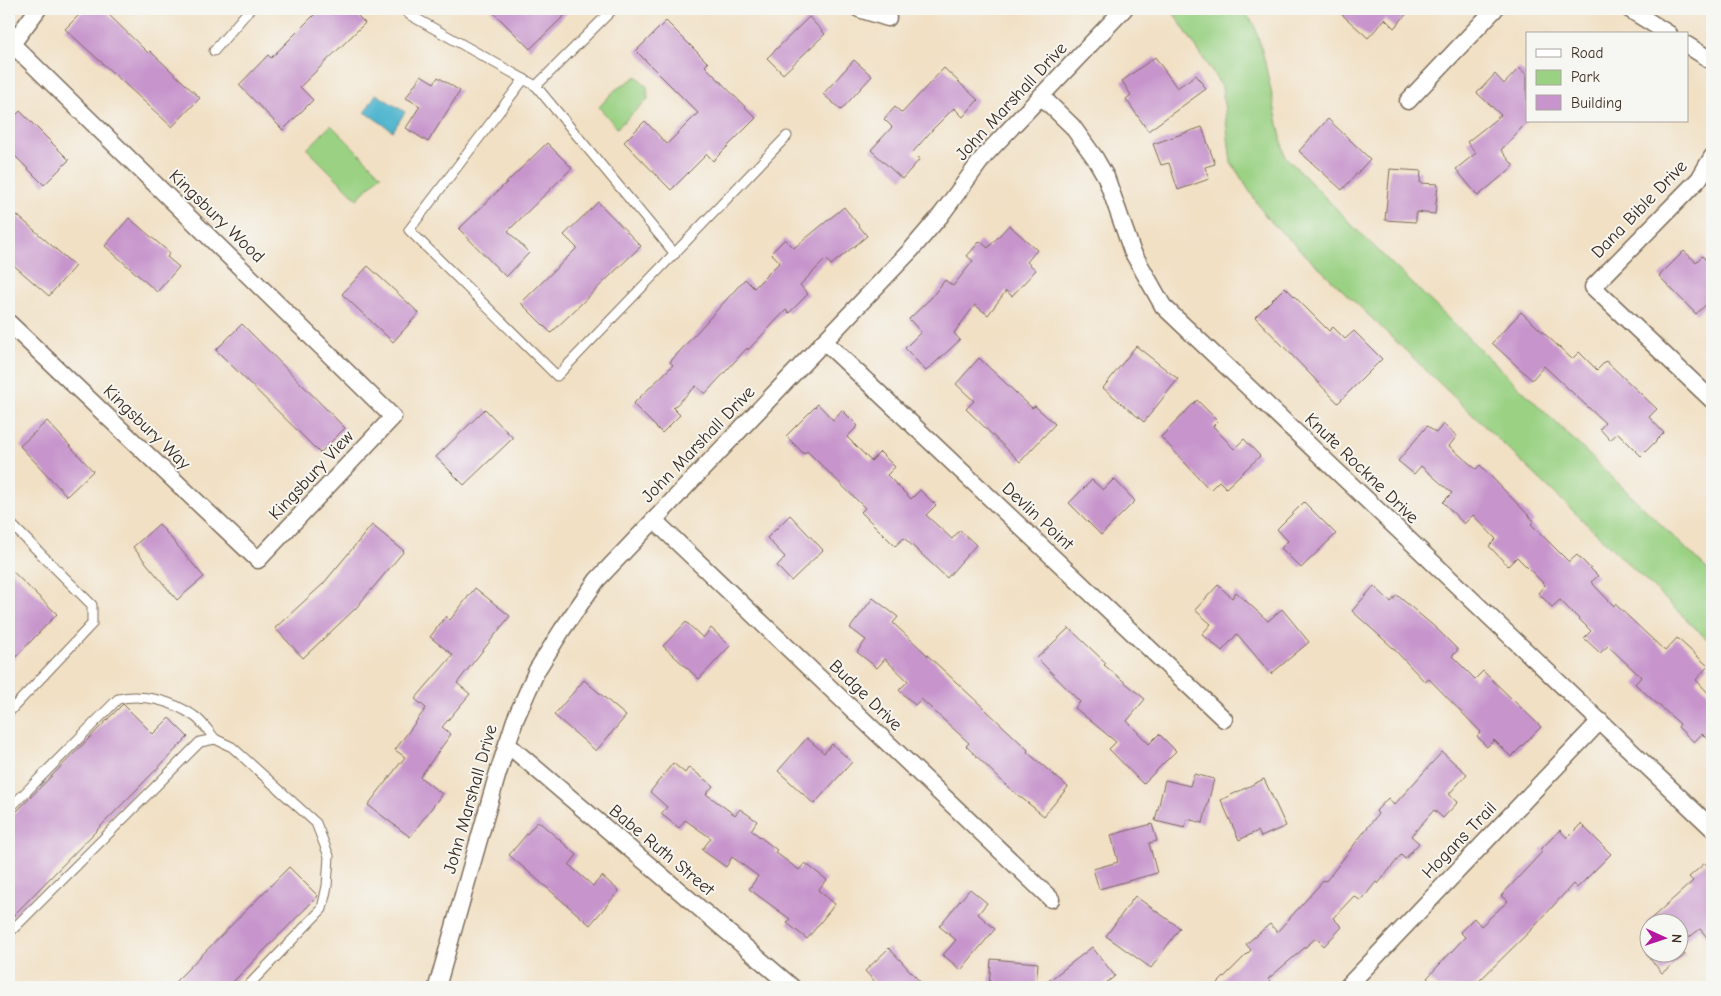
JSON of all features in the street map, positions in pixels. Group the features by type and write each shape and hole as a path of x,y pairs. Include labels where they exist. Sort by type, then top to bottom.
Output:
{"street":[{"path":"11,46 38,9"},
{"path":"859,9 888,18"},
{"name":"John Marshall Drive","path":"438,987 515,720 537,670 597,580 911,250 941,215 985,155 1124,9"},
{"path":"1408,101 1494,9"},
{"path":"1629,9 1666,32"},
{"name":"Kingsbury Wood","path":"11,46 393,417"},
{"path":"1688,46 1712,61"},
{"name":"Knute Rockne Drive","path":"1041,96 1072,126 1095,158 1106,177 1132,251 1163,306 1712,828"},
{"name":"Dana Bible Drive","path":"1712,157 1699,179 1593,286 1712,400"},
{"name":"Kingsbury Way","path":"9,323 258,560"},
{"name":"Devlin Point","path":"824,341 1224,719"},
{"name":"Kingsbury View","path":"258,560 393,417"},
{"name":"Budge Drive","path":"654,520 1051,899"},
{"name":"Hogans Trail","path":"1347,987 1600,721"},
{"name":"Babe Ruth Street","path":"507,744 792,987"}],"lane":[{"path":"214,51 250,9"},
{"path":"403,9 410,15 536,86 675,254"},
{"path":"536,86 614,9"},
{"path":"524,79 409,230 557,376 787,136"},
{"path":"9,522 92,605 92,624 9,712"},
{"path":"9,808 118,698 144,696 170,704 194,716 215,739 232,747 316,823 329,856 327,886 322,909 247,987"},
{"path":"9,933 200,742 215,739"}],"green space":[{"path":"1171,9 1242,9 1254,24 1263,54 1285,156 1357,230 1712,574 1712,644 1266,217 1231,162 1222,87"},
{"path":"637,76 647,87 648,99 617,128 599,107 615,90"},
{"path":"331,125 381,175 357,199 307,149"}],"water":[{"path":"376,94 405,112 393,131 365,112"}],"building":[{"path":"85,9 103,9 148,53 150,51 200,98 172,127 65,29"},
{"path":"320,9 351,9 365,23 300,87 313,100 283,130 239,85 268,55 271,58"},
{"path":"490,9 571,9 530,49"},
{"path":"1336,9 1411,9 1394,28 1385,19 1368,38"},
{"path":"809,17 825,34 783,74 767,58"},
{"path":"666,21 708,63 705,66 756,118 713,161 707,154 671,190 624,142 645,121 667,144 698,113 636,51"},
{"path":"1155,57 1177,88 1196,75 1206,89 1148,131 1126,99 1131,95 1122,81"},
{"path":"854,60 872,76 841,110 823,94"},
{"path":"944,68 978,100 963,117 954,108 933,129 913,152 920,159 902,179 871,150 892,127 884,119 895,107 902,113"},
{"path":"1519,68 1526,74 1527,122 1501,150 1514,166 1478,196 1456,169 1476,153 1467,142 1501,115 1477,93 1495,74 1504,84"},
{"path":"421,75 434,83 438,77 460,91 428,142 406,128 420,106 406,98"},
{"path":"20,111 69,160 44,185 9,150 9,122"},
{"path":"1328,119 1370,159 1342,190 1299,151"},
{"path":"1202,127 1215,164 1205,167 1209,179 1178,190 1169,163 1161,165 1153,144"},
{"path":"547,143 572,168 508,231 529,253 506,277 459,229"},
{"path":"1390,169 1421,171 1420,183 1438,184 1435,214 1416,212 1416,222 1385,220"},
{"path":"598,202 641,246 551,333 521,303 577,248 564,235"},
{"path":"844,207 867,236 831,265 826,259 800,285 808,294 789,313 786,310 748,350 747,348 705,394 696,386 673,408 680,415 662,433 633,404 673,365 670,362 745,279 754,288 780,262 771,253 785,239 794,248"},
{"path":"9,208 75,266 49,296 9,261"},
{"path":"129,218 170,253 167,257 179,267 157,292 105,246"},
{"path":"1009,225 1037,250 1027,262 1036,270 1012,296 1006,291 988,315 975,305 954,333 960,340 926,371 905,348 921,332 909,319 931,298 945,280 953,286 973,261 967,256 980,241 988,248"},
{"path":"1684,251 1696,262 1702,256 1712,266 1712,299 1696,314 1659,276"},
{"path":"368,266 419,313 393,342 342,294"},
{"path":"1285,287 1329,331 1333,327 1345,339 1354,331 1382,359 1338,403 1255,317"},
{"path":"1521,312 1572,359 1579,352 1597,370 1606,361 1657,409 1649,417 1664,433 1641,456 1618,433 1610,440 1600,429 1605,423 1544,366 1532,380 1492,343"},
{"path":"242,324 345,428 320,453 216,350"},
{"path":"1136,346 1178,379 1144,422 1103,388"},
{"path":"979,358 1032,408 1035,406 1055,424 1020,462 966,409 974,401 956,384"},
{"path":"1197,400 1218,421 1213,426 1234,449 1244,439 1260,456 1226,488 1219,481 1210,490 1161,437"},
{"path":"818,404 833,420 842,410 858,426 847,437 871,461 880,452 895,467 887,475 911,499 920,490 936,505 926,515 952,539 960,530 976,545 947,578 904,538 895,546 861,512 865,508 807,451 804,454 786,436"},
{"path":"485,409 513,438 464,485 436,457"},
{"path":"47,421 93,471 67,496 20,446"},
{"path":"1443,424 1457,436 1449,446 1476,469 1480,465 1534,521 1531,524 1569,562 1577,555 1598,576 1591,582 1614,606 1615,604 1665,651 1677,638 1708,666 1696,680 1712,697 1712,744 1702,734 1694,742 1678,727 1680,724 1635,684 1641,677 1608,646 1600,653 1584,638 1591,631 1560,600 1552,607 1538,593 1545,585 1517,557 1508,566 1489,546 1496,539 1473,515 1464,524 1443,502 1452,493 1421,466 1414,474 1398,461 1427,426 1436,433"},
{"path":"1114,479 1135,501 1101,535 1069,503 1092,480 1103,490"},
{"path":"1304,502 1336,534 1301,568 1281,548 1288,541 1277,529"},
{"path":"790,515 823,550 791,581 777,566 785,557 767,538"},
{"path":"159,524 204,577 177,600 133,547"},
{"path":"372,525 404,551 356,608 303,658 275,628 323,584"},
{"path":"9,568 57,614 9,664"},
{"path":"1218,585 1232,598 1236,592 1268,621 1282,609 1309,642 1271,674 1237,634 1222,651 1202,634 1211,624 1195,610"},
{"path":"1374,586 1391,602 1397,595 1437,629 1458,650 1452,656 1475,679 1483,671 1541,727 1511,757 1494,740 1487,747 1477,736 1481,732 1429,679 1425,682 1392,647 1352,611"},
{"path":"475,588 510,616 457,683 470,694 442,727 451,734 420,777 442,794 410,837 368,805 405,757 395,750 426,708 415,699 453,655 430,637 446,616 450,620"},
{"path":"873,598 898,617 893,623 1028,750 1027,752 1068,787 1044,816 1008,787 966,746 969,743 921,699 915,705 899,690 908,681 885,659 877,668 857,652 866,640 850,628"},
{"path":"686,622 703,638 711,628 730,646 699,679 663,646"},
{"path":"1069,628 1106,663 1104,665 1145,699 1127,721 1149,744 1159,734 1176,751 1143,784 1109,749 1116,742 1075,708 1080,702 1037,658"},
{"path":"584,680 626,716 596,751 554,715"},
{"path":"123,704 153,734 169,718 188,737 9,920 9,819"},
{"path":"807,738 824,753 832,744 852,762 814,804 778,771"},
{"path":"1442,752 1467,774 1449,794 1458,802 1443,818 1434,810 1411,836 1419,843 1405,859 1401,855 1378,884 1376,882 1361,901 1354,896 1333,918 1342,927 1324,946 1316,938 1268,979 1276,987 1214,987 1251,950 1246,944 1270,924 1277,932 1324,880 1326,881 1378,814 1376,811 1388,798 1394,805"},
{"path":"673,763 685,773 689,767 713,786 706,794 735,815 740,809 757,821 751,830 777,850 775,852 799,870 805,863 827,880 818,890 835,904 807,939 787,923 790,919 749,889 758,876 732,857 726,867 702,850 711,838 685,820 679,828 661,814 667,807 650,792"},
{"path":"1194,774 1214,779 1203,823 1187,819 1185,828 1155,821 1165,780 1190,786"},
{"path":"1264,779 1286,826 1261,837 1258,831 1239,840 1221,800"},
{"path":"538,821 577,855 569,865 593,886 602,876 619,891 590,925 509,855"},
{"path":"1152,824 1157,841 1149,843 1157,873 1099,889 1093,869 1118,862 1111,835"},
{"path":"1581,824 1611,854 1577,888 1573,884 1535,926 1473,987 1437,987 1427,978 1465,937 1460,932 1474,918 1481,926 1508,901 1501,896 1542,852 1540,850 1560,830 1567,838"},
{"path":"1705,863 1712,872 1712,943 1700,929 1688,938 1688,914 1656,914 1693,881 1689,877"},
{"path":"289,867 318,896 228,987 170,987"},
{"path":"970,889 987,903 978,914 995,929 961,970 943,955 956,940 939,926"},
{"path":"1135,896 1180,928 1151,968 1106,936"},
{"path":"1092,947 1115,976 1101,987 1041,987"},
{"path":"889,948 925,987 880,987 865,971"},
{"path":"991,959 1038,963 1036,987 989,987"},
{"path":"1654,964 1673,964 1662,973"}]}
